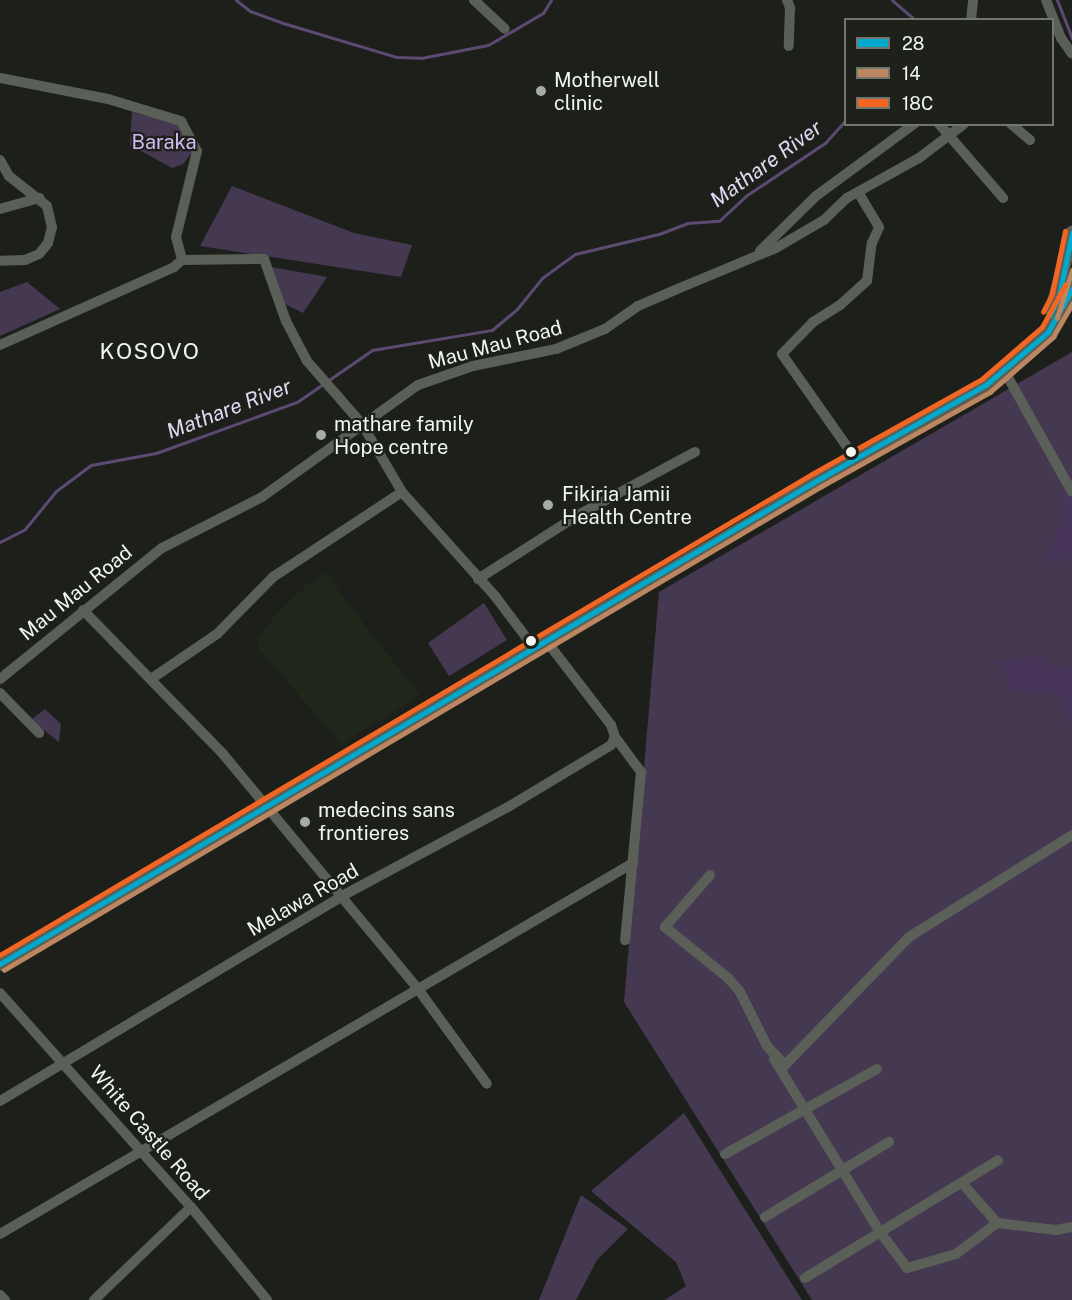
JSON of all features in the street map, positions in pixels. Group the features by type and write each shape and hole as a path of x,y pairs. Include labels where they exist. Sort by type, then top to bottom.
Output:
{"main road":[{"path":"1029,351 1059,296 1072,233"},
{"path":"0,964 855,458 1005,372 1048,332 1072,289"}],"street":[{"path":"474,0 505,29"},
{"path":"787,0 789,46"},
{"path":"971,18 973,0"},
{"path":"1046,0 1051,18"},
{"path":"1057,41 1072,54"},
{"path":"0,78 108,99 181,121 197,151 176,237 182,260"},
{"path":"755,255 816,196 911,126"},
{"path":"941,126 1003,198"},
{"name":"Mau Mau Road","path":"0,680 83,610 173,540 262,497 418,385 473,366 556,349 605,329 638,306 755,255 814,226 858,192 950,136 962,126"},
{"path":"1013,126 1030,140"},
{"path":"0,160 9,176 39,198 50,213 48,243 30,258 0,261"},
{"path":"855,458 782,354 813,322 839,306 867,281 872,243 879,227 858,192"},
{"path":"0,209 39,198"},
{"path":"0,345 174,267 182,260 264,259 286,321 307,361 332,393 362,424 402,492 611,725 615,737 641,771 625,940"},
{"path":"1005,372 1072,492"},
{"path":"478,579 578,515 695,452"},
{"path":"151,680 217,634 273,577 402,492"},
{"path":"83,610 216,746 418,989 487,1084"},
{"path":"0,693 39,733"},
{"name":"Melawa Road","path":"0,1101 342,896 508,807 611,745 615,737"},
{"path":"767,1046 785,1065 909,937 1072,835"},
{"path":"0,1234 633,863"},
{"path":"710,875 665,927 734,985 804,1113 900,1262 910,1269 956,1254 997,1223"},
{"name":"White Castle Road","path":"0,993 191,1207 267,1300"},
{"path":"725,1154 804,1113 876,1069"},
{"path":"765,1217 889,1142"},
{"path":"805,1278 998,1160"},
{"path":"962,1183 997,1223 1056,1230 1072,1227"},
{"path":"94,1300 191,1207"},
{"path":"0,1295 5,1300"}],"shaded area":[{"path":"1058,468 1072,473 1072,555 1043,568 1063,515"},
{"path":"329,572 342,596 420,695 341,744 259,649 259,637 278,612 308,584"},
{"path":"1040,656 1057,671 1072,665 1072,723 1055,692 1012,692 999,661"}],"green space":[{"name":"Baraka","path":"132,112 179,124 194,150 183,164 172,168 130,145"},
{"path":"232,186 354,233 412,245 401,277 200,246"},
{"path":"272,267 327,277 303,313 281,302"},
{"path":"27,282 60,309 0,336 0,292"},
{"path":"1072,352 1072,1300 812,1300 624,1002 659,592"},
{"path":"484,603 507,640 449,676 428,643"},
{"path":"45,709 61,724 59,742 31,720"},
{"path":"684,1113 802,1300 665,1300 686,1286 676,1262 591,1191"},
{"path":"581,1195 628,1229 597,1260 576,1300 539,1300"}],"waterway":[{"path":"236,0 250,11 283,23 396,57 421,58 488,45 543,13 551,0"},
{"name":"Mathare River","path":"892,0 913,18"},
{"path":"1057,0 1072,38"},
{"name":"Mathare River","path":"0,542 25,529 56,491 91,465 156,453 297,402 372,350 492,330 517,309 542,278 575,254 659,234 687,223 719,221 747,195 825,143 844,122"}],"transit line":[{"name":"18C","path":"1043,312 1052,294 1065,231"},
{"name":"28","path":"1050,315 1059,296 1072,233"},
{"name":"14","path":"1057,318 1072,270"},
{"name":"18C","path":"0,955 812,474 982,379 1042,327 1065,285"},
{"name":"28","path":"0,964 816,481 986,385 1048,332 1072,289"},
{"name":"14","path":"4,970 820,487 990,392 1053,337 1072,304"}],"place":[{"name":"Motherwell clinic","path":"541,91"},
{"name":"mathare family Hope centre","path":"321,435"},
{"name":"Fikiria Jamii Health Centre","path":"548,505"},
{"name":"medecins sans frontieres","path":"305,822"}],"district":[{"name":"KOSOVO","path":"150,352"}]}
